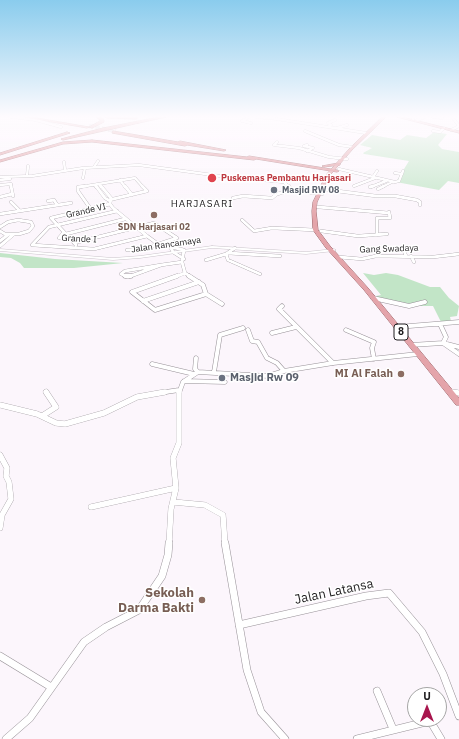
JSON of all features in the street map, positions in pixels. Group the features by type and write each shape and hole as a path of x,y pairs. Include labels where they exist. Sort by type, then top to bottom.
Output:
{"highway":[{"path":"0,158 14,151"},
{"path":"0,158 22,151"},
{"path":"191,151 336,169"},
{"path":"215,151 254,159"},
{"path":"227,151 317,167 326,172 328,175"},
{"name":"8","path":"345,159 350,151"},
{"name":"8","path":"319,230 318,207 322,191 336,169 352,151"},
{"name":"8","path":"336,169 328,175 314,210 319,230 331,249 459,403"}],"street":[{"path":"309,151 345,159"},
{"path":"94,168 98,161"},
{"path":"64,162 66,170 70,173"},
{"path":"0,180 66,170 124,165 161,167 235,178 284,182 292,190"},
{"path":"27,176 28,166"},
{"path":"83,178 85,168"},
{"path":"336,169 394,182"},
{"path":"354,186 374,177 377,171"},
{"path":"378,189 399,181 402,172 395,173"},
{"path":"0,177 22,177"},
{"path":"79,247 51,218 90,208 147,191 137,179 120,180 77,188 90,208"},
{"path":"120,180 132,195"},
{"path":"370,188 386,181"},
{"path":"0,197 13,195 11,184 1,185"},
{"path":"97,184 117,211 125,219 147,236 171,249 183,261"},
{"path":"233,198 240,196 272,198 277,194 292,190 322,191 395,196 417,200 420,202 420,205"},
{"path":"48,201 54,200 57,205"},
{"path":"11,202 20,211"},
{"path":"0,214 71,203"},
{"path":"318,207 389,214 394,217"},
{"name":"Grande VI","path":"32,245 48,228 117,211"},
{"path":"377,235 377,218 389,214"},
{"path":"70,238 59,238 65,233 125,219"},
{"path":"0,227 8,222 18,220 28,221 33,224 29,231 14,234 0,231"},
{"path":"242,220 254,230 272,228 319,230 354,236 387,234"},
{"path":"74,243 156,223 177,238 143,249 127,250"},
{"path":"0,241 9,234"},
{"path":"0,248 14,234"},
{"name":"Grande I","path":"32,245 96,249 147,236"},
{"name":"Jalan Rancamaya","path":"0,248 113,258 140,257 178,247 216,244 303,250 331,249"},
{"path":"178,247 184,250 183,261 185,273 204,286 206,294 222,304"},
{"name":"Jalan Rancamaya","path":"171,249 184,250 212,247 306,253 331,249"},
{"path":"206,260 226,254 236,248"},
{"path":"403,248 406,256"},
{"path":"226,254 280,256"},
{"path":"226,254 227,259 230,262 260,274"},
{"path":"457,254 459,258"},
{"name":"Gang Swadaya","path":"341,260 362,259 376,256 438,256 457,254"},
{"path":"411,256 414,262"},
{"path":"161,266 127,277 121,274 125,271 183,261"},
{"path":"185,273 132,291 154,310 206,294"},
{"path":"143,301 199,282"},
{"path":"373,298 409,306 425,302"},
{"path":"282,306 279,309 333,363"},
{"path":"397,327 459,322"},
{"path":"440,324 446,337 443,343"},
{"path":"272,333 296,327"},
{"path":"214,372 220,335 245,329 252,341 258,342 267,358 277,363 284,370"},
{"path":"346,330 374,342 372,348 374,359"},
{"path":"443,343 451,350 459,354"},
{"path":"411,345 443,343 459,347"},
{"path":"152,364 196,373 214,372 268,376 284,370 418,354"},
{"path":"196,358 196,373"},
{"path":"6,739 30,718 84,642 106,627 133,614 142,606 164,569 168,555 170,519 176,488 173,458 179,443 179,390 183,382 196,373"},
{"path":"183,382 225,382"},
{"path":"0,405 67,424 104,413 137,397 179,390"},
{"path":"42,416 56,407 46,392"},
{"path":"450,392 459,393"},
{"path":"0,455 7,468 6,476 9,482 11,499 2,514 0,528"},
{"path":"91,507 176,488"},
{"path":"173,502 205,505 223,515 226,551 247,670 261,712 286,739"},
{"name":"Jalan Latansa","path":"239,625 366,596 389,593 422,632 443,674 459,716"},
{"path":"0,656 51,687"},
{"path":"377,691 393,729"},
{"path":"357,739 393,729 429,722 441,739"}],"green space":[{"path":"366,151 459,152 459,183 448,181 439,190 396,182 409,161 363,153"},
{"path":"0,253 55,259 123,263 74,268 24,268 20,263 11,258 0,257"},
{"path":"363,273 374,275 386,273 398,275 430,287 440,287 449,298 459,306 457,316 450,317 451,321 441,322 433,306 409,306 380,299 376,296 381,295"}],"place":[{"name":"Puskemas Pembantu Harjasari","path":"212,178"},
{"name":"Masjid RW 08","path":"274,190"},
{"name":"SDN Harjasari 02","path":"154,215"},
{"name":"MI Al Falah","path":"401,374"},
{"name":"Masjid Rw 09","path":"222,378"},
{"name":"Sekolah Darma Bakti","path":"202,600"}],"district":[{"name":"HARJASARI","path":"202,204"}]}
